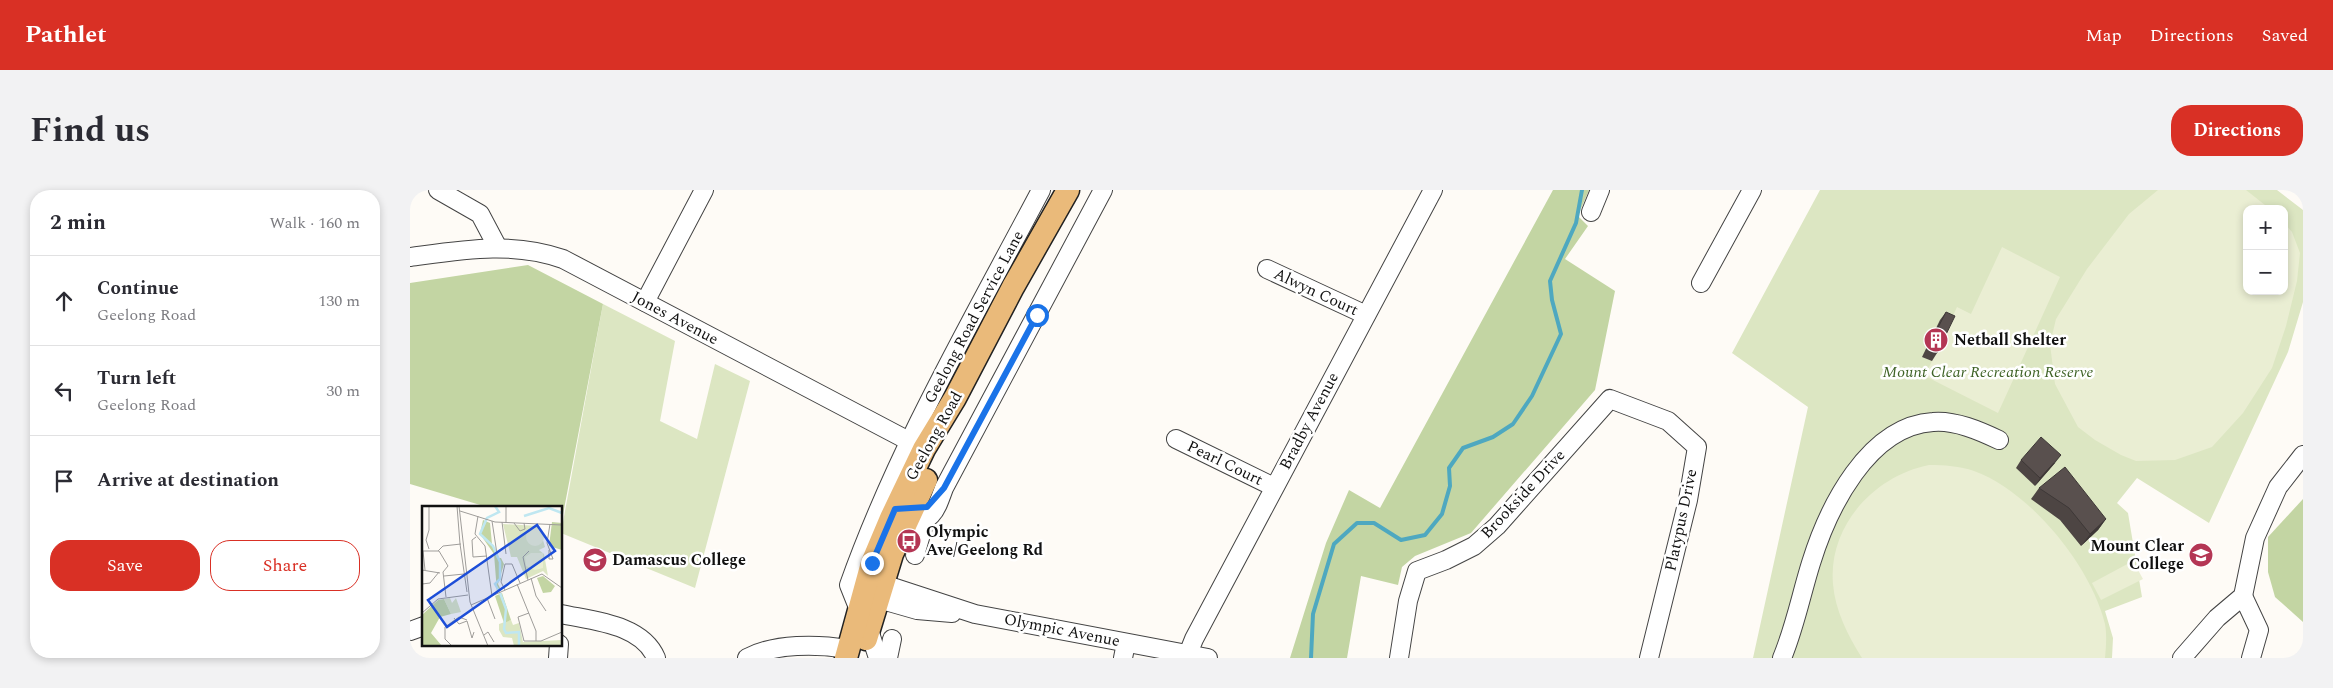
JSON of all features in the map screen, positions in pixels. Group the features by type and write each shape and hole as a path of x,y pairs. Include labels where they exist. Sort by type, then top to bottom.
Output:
{"main road":[{"name":"Geelong Road","path":"852,655 871,600 877,549 905,517 924,449 956,398 1013,287 1035,252 1068,190"}],"street":[{"path":"438,190 480,214 498,248"},
{"path":"645,302 704,190"},
{"name":"Geelong Road Service Lane","path":"871,600 850,592 849,585 880,504 924,449 1041,190"},
{"name":"Geelong Road","path":"905,517 932,504 944,488 1103,190"},
{"name":"Bradby Avenue","path":"1188,654 1274,487 1432,190"},
{"path":"1591,212 1600,190"},
{"path":"1701,283 1752,190"},
{"name":"Jones Avenue","path":"410,257 477,248 498,248 528,250 563,259 924,449"},
{"name":"Alwyn Court","path":"1267,269 1366,315"},
{"name":"Brookside Drive","path":"1399,658 1408,601 1417,570 1446,560 1474,546 1497,526 1610,399 1641,410"},
{"name":"Platypus Drive","path":"1641,410 1668,421 1697,447 1688,500 1649,658"},
{"path":"1782,658 1820,536 1836,502 1851,480 1886,438 1909,426 1934,422 1963,426 1999,440"},
{"name":"Pearl Court","path":"1176,439 1274,487"},
{"path":"2251,658 2259,630 2243,596 2255,538 2278,487 2303,455"},
{"path":"905,517 915,555"},
{"path":"2182,658 2217,618 2243,596"},
{"path":"871,600 878,658"},
{"name":"Olympic Avenue","path":"871,600 975,614 1124,650 1188,654 1208,658"},
{"path":"562,614 635,633 648,644 656,658"},
{"path":"410,631 422,627"},
{"path":"888,658 892,639"},
{"path":"746,658 758,653 802,645 821,645 852,655"}],"green space":[{"path":"1553,190 1589,190 1578,216 1588,226 1565,259 1615,291 1595,390 1471,533 1415,556 1402,567 1398,585 1361,576 1347,658 1290,658 1326,543 1349,490 1380,508"},
{"name":"Mount Clear Recreation Reserve","path":"1820,190 2277,190 2303,210 2303,302 2288,352 2209,523 2137,478 2117,503 2128,513 2142,597 2105,611 2113,638 2112,658 1753,658 1808,407 1732,353"},
{"path":"2158,190 2246,190 2265,205 2243,205 2243,295 2288,295 2288,228 2292,232 2300,253 2297,281 2286,326 2272,368 2243,413 2212,447 2175,460 2136,461 2095,440 2078,427 2055,384 2050,344 2056,319 2087,269 2129,214"},
{"path":"2002,247 2060,277 1998,413 1925,376 1957,307 1971,314"},
{"path":"528,265 603,304 562,520 562,506 484,506 410,484 410,283"},
{"path":"603,304 675,341 660,421 697,439 715,364 750,381 695,588 562,533"},
{"path":"1929,465 1963,468 1995,481 2016,495 2055,533 2072,555 2098,602 2106,628 2105,658 1862,658 1843,622 1834,594 1833,563 1838,542 1847,524 1873,492 1890,480 1909,471"},
{"path":"2303,499 2303,622 2275,597 2268,572 2268,537"},
{"path":"2133,561 2143,579 2101,600 2092,583"}],"building":[{"name":"Netball Shelter","path":"1946,312 1955,316 1937,353 1927,349"},
{"path":"2041,437 2061,455 2040,478 2021,460"},
{"path":"2065,467 2106,519 2090,534 2069,508 2039,488"}],"waterway":[{"path":"1311,658 1313,614 1334,544 1357,523 1374,523 1401,540 1425,535 1442,514 1450,486 1449,468 1463,448 1493,437 1513,424 1532,396 1561,334 1552,300 1550,281 1576,223 1582,190"}],"place":[{"name":"Netball Shelter","path":"1936,340"},
{"name":"Olympic Ave/Geelong Rd","path":"909,541"},
{"name":"Mount Clear College","path":"2201,555"},
{"name":"Damascus College","path":"595,560"}],"route":[{"path":"872,563 895,509 912,510 927,507 932,504 944,488 1037,315"}]}
